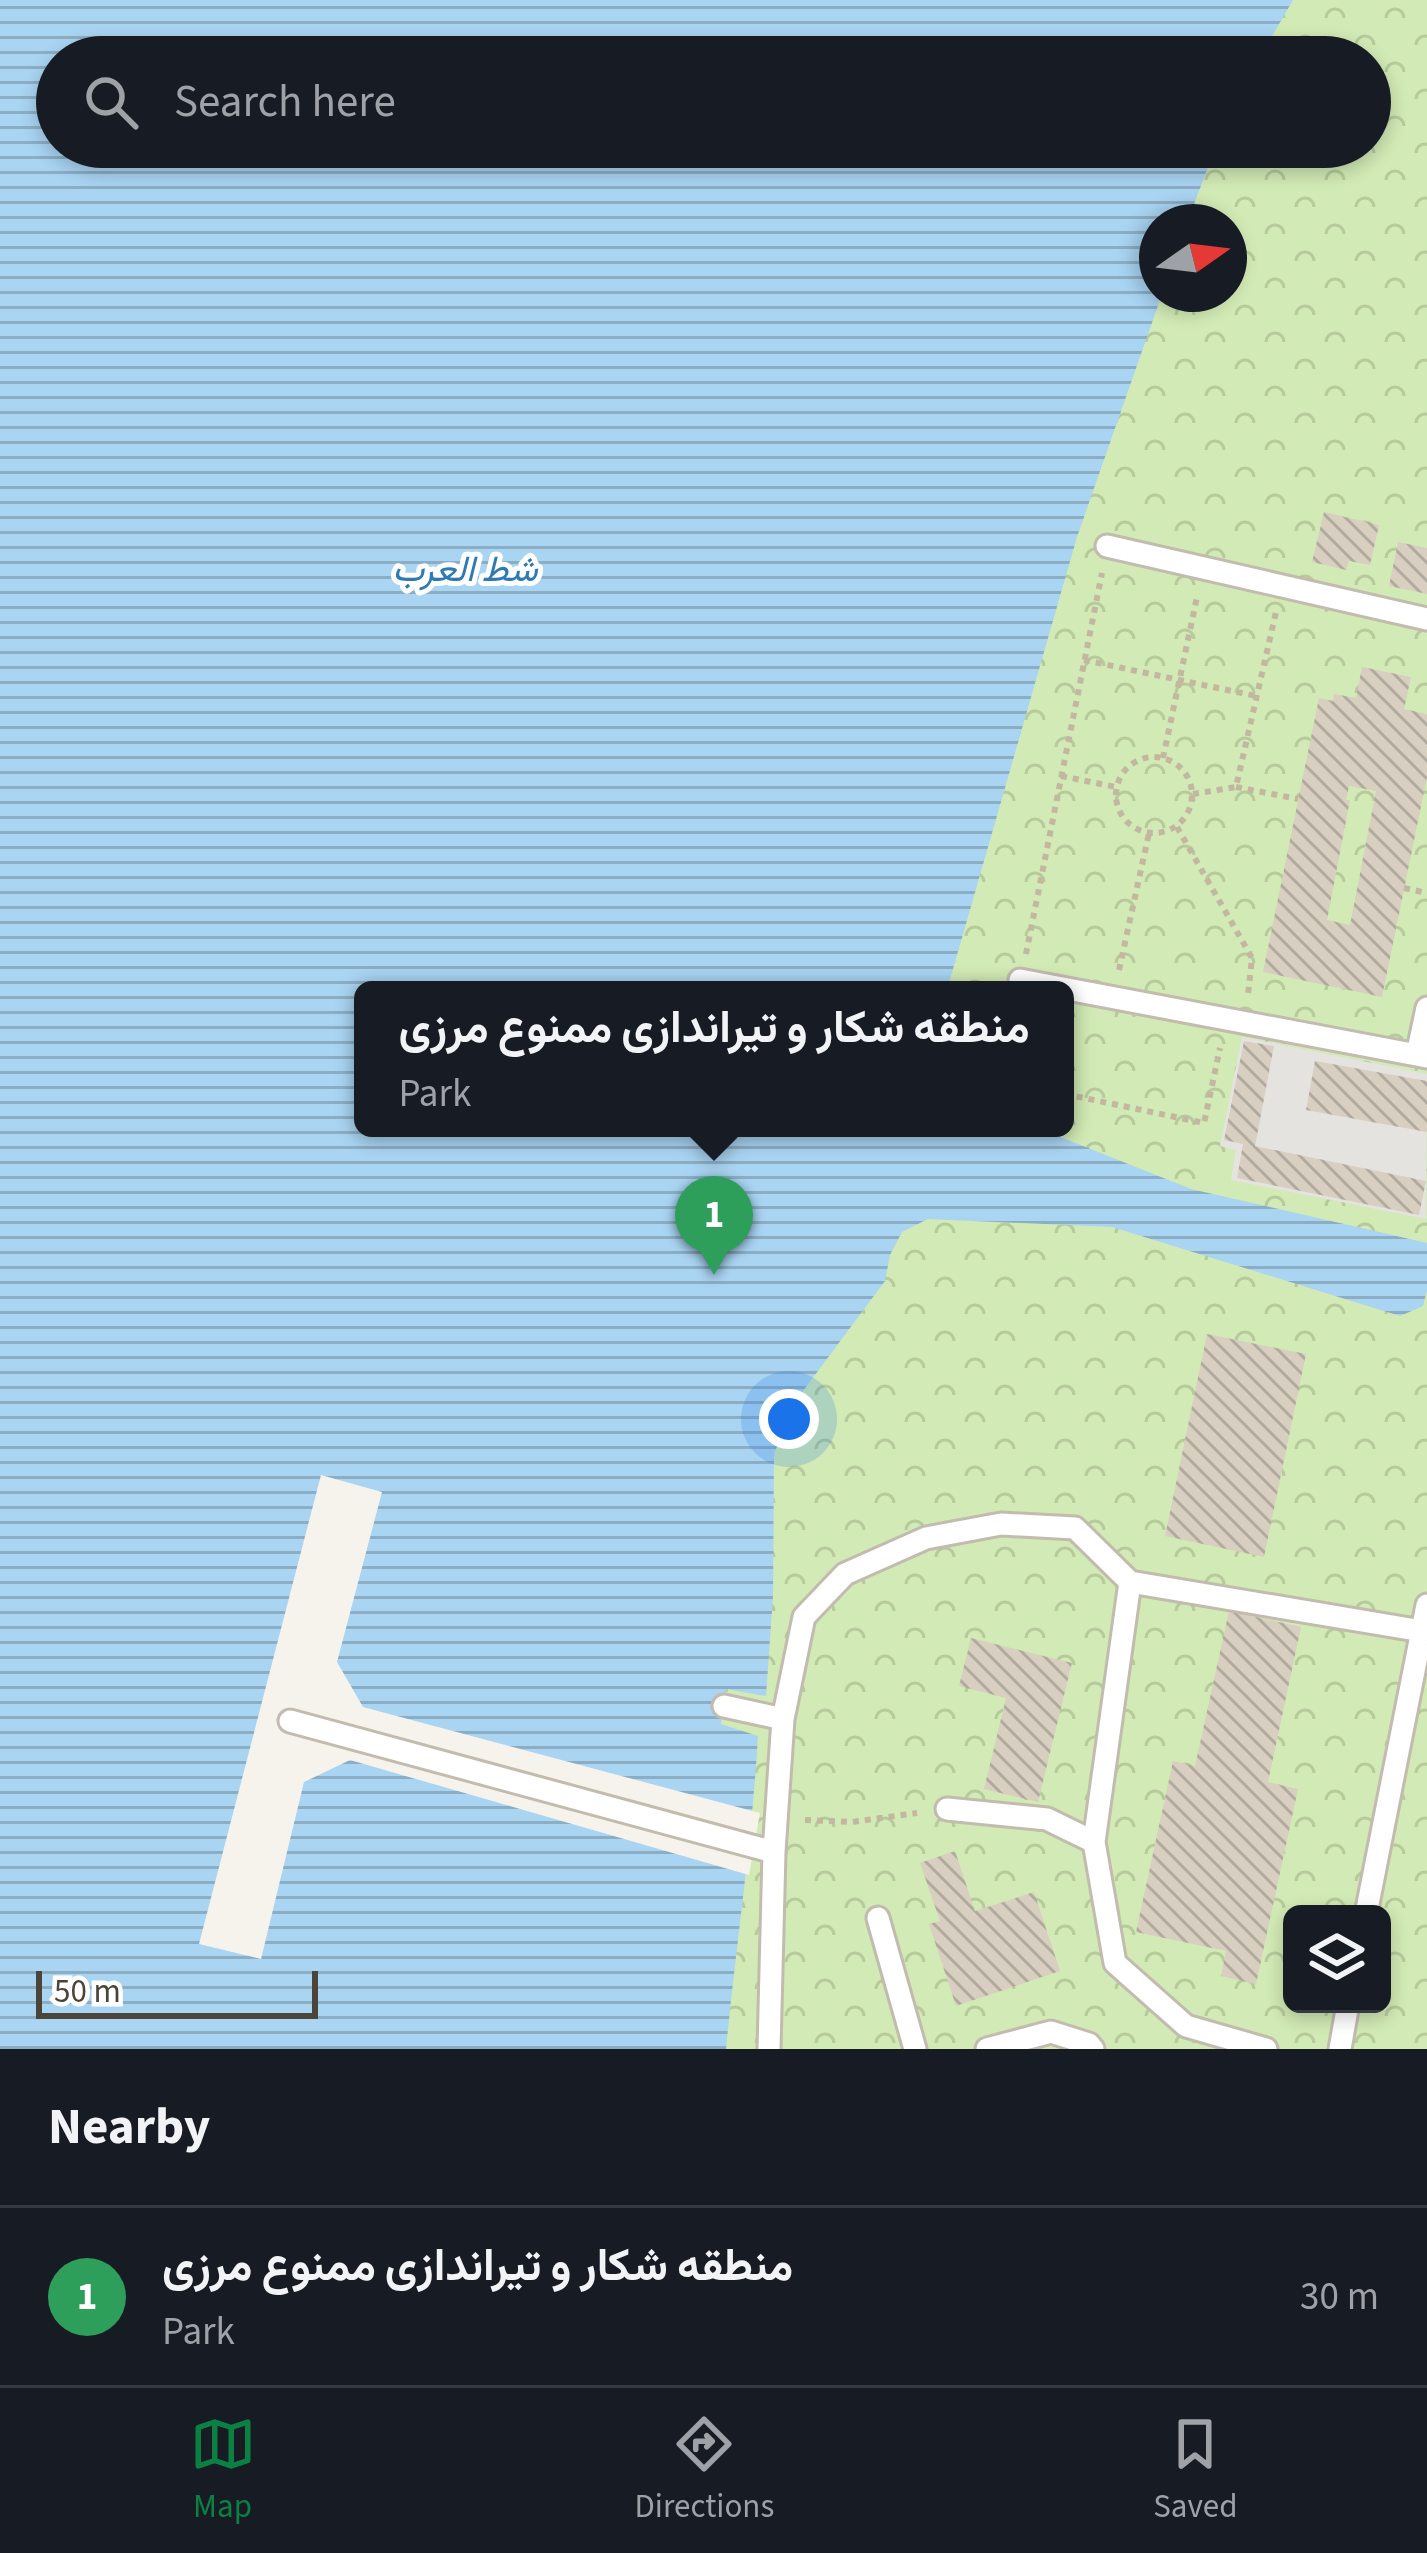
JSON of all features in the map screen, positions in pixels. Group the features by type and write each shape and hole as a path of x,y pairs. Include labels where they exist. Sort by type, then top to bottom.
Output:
{"lane":[{"path":"1107,546 1427,619"},
{"path":"1020,980 1025,981"},
{"path":"1074,990 1422,1056 1427,1008"},
{"path":"769,2049 774,1852 784,1719 804,1617 845,1574 926,1538 1001,1524 1075,1528 1130,1582 1422,1631"},
{"path":"1130,1582 1094,1842 1115,1963 1186,2026 1265,2049"},
{"path":"1368,1905 1427,1605"},
{"path":"724,1706 784,1719"},
{"path":"290,1721 774,1852"},
{"path":"947,1809 1048,1819 1094,1842"},
{"path":"878,1918 915,2049"},
{"path":"1340,2049 1346,2013"},
{"path":"987,2049 1051,2032 1093,2049"}],"path":[{"path":"1020,980 1107,546"},
{"path":"1162,758 1204,568"},
{"path":"1236,787 1282,586"},
{"path":"1084,660 1256,696"},
{"path":"1162,758 1175,763 1188,777 1193,794 1189,813 1177,827 1149,833 1126,822 1117,806 1116,787 1124,770 1140,759 1162,758"},
{"path":"1061,776 1116,787"},
{"path":"1193,794 1236,787 1298,799"},
{"path":"1074,1096 1204,1123 1252,958 1177,827"},
{"path":"1113,998 1149,833"},
{"path":"1405,888 1427,893"},
{"path":"778,1818 852,1822 947,1809"}],"green space":[{"name":"شط العرب","path":"195,0 1427,0 1427,2049 0,2049 148,168 1391,168 1391,36 184,36"}],"shaded area":[{"path":"1242,1037 1427,1074 1426,1219 1231,1180 1236,1150 1220,1146"}],"water":[{"name":"شط العرب","path":"0,0 1293,0 1272,36 36,36 36,168 1208,168 1194,204 1139,204 1139,312 1156,312 1077,537 950,981 354,981 354,1137 1061,1137 1191,1189 1427,1243 1423,1306 1400,1316 1112,1227 928,1219 902,1232 890,1255 885,1281 803,1391 774,1453 773,1596 766,1696 726,1689 721,1724 758,1736 726,2049 0,2049"}],"pier":[{"path":"321,1475 382,1492 337,1662 363,1707 760,1813 749,1875 350,1760 304,1782 261,1959 199,1944"}],"building":[{"path":"1324,512 1379,525 1370,565 1349,561 1346,570 1312,562"},
{"path":"1398,542 1427,548 1427,594 1389,586"},
{"path":"1362,667 1411,677 1404,709 1427,714 1427,777 1382,997 1263,972 1319,698 1333,701 1334,694 1356,698","holes":["1349,786 1376,791 1350,925 1327,920"]},
{"path":"1244,1041 1274,1046 1255,1146 1426,1181 1419,1215 1237,1178 1243,1144 1224,1140"},
{"path":"1315,1061 1427,1081 1427,1132 1306,1110"},
{"path":"1207,1334 1306,1354 1264,1557 1165,1536"},
{"path":"1229,1611 1301,1627 1268,1782 1298,1789 1256,1984 1221,1976 1226,1951 1136,1932 1173,1761 1195,1766"},
{"path":"971,1638 1072,1663 1038,1802 984,1789 1006,1698 959,1686"},
{"path":"955,1851 975,1911 1034,1892 1060,1971 956,2006 929,1924 940,1921 920,1863"}],"place":[{"name":"منطقه شکار و تیراندازی ممنوع مرزی","path":"714,1275"}]}
